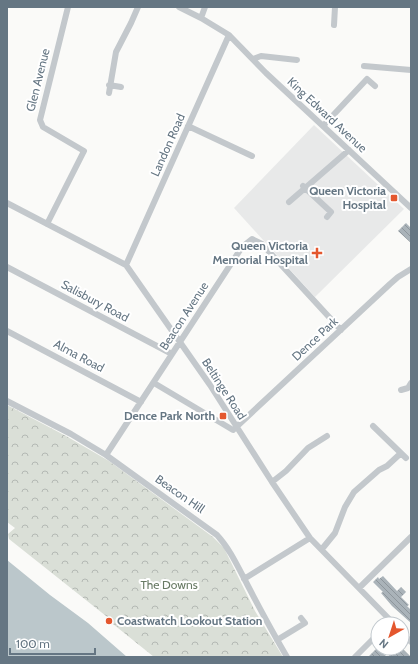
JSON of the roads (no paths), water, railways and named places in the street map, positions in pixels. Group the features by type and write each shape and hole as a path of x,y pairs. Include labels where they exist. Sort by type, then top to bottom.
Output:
{"street":[{"name":"Glen Avenue","path":"47,224 84,151 43,127 40,120 68,7"},
{"path":"109,93 109,85 116,52 132,23 138,7"},
{"name":"King Edward Avenue","path":"179,7 229,35 411,208"},
{"path":"201,18 205,7"},
{"path":"334,25 335,7"},
{"name":"Landon Road","path":"126,265 229,35"},
{"path":"253,59 261,56 297,60"},
{"path":"364,66 411,70"},
{"path":"323,126 367,79 375,86"},
{"path":"109,85 121,87"},
{"path":"188,126 240,155 252,156"},
{"path":"289,202 304,187 349,150"},
{"path":"304,187 332,212 327,217"},
{"name":"Beltinge Road","path":"7,203 126,265 180,342 310,538 385,616"},
{"name":"Beacon Avenue","path":"106,455 242,247 252,239 262,244 341,330"},
{"name":"Salisbury Road","path":"7,267 172,354"},
{"path":"409,270 411,277"},
{"name":"Dence Park","path":"237,428 398,277 409,270"},
{"name":"Alma Road","path":"7,331 142,402"},
{"path":"154,383 226,428 233,430 237,428"},
{"path":"401,390 408,388 411,384"},
{"name":"Beacon Hill","path":"7,401 71,434 106,455 217,534 227,547 287,657"},
{"path":"372,426 406,458"},
{"path":"272,482 286,471 308,448 327,436"},
{"path":"322,549 335,533 349,499 378,468 388,466 401,453"},
{"path":"359,588 411,537"},
{"path":"244,579 310,538"},
{"path":"277,640 305,623 301,618"},
{"path":"357,656 370,642"}],"place":[{"name":"Queen Victoria Hospital","path":"394,198"},
{"name":"Queen Victoria Memorial Hospital","path":"317,253"},
{"name":"Dence Park North","path":"223,416"},
{"name":"Coastwatch Lookout Station","path":"109,621"}],"park label":[{"name":"The Downs","path":"169,585"}]}
